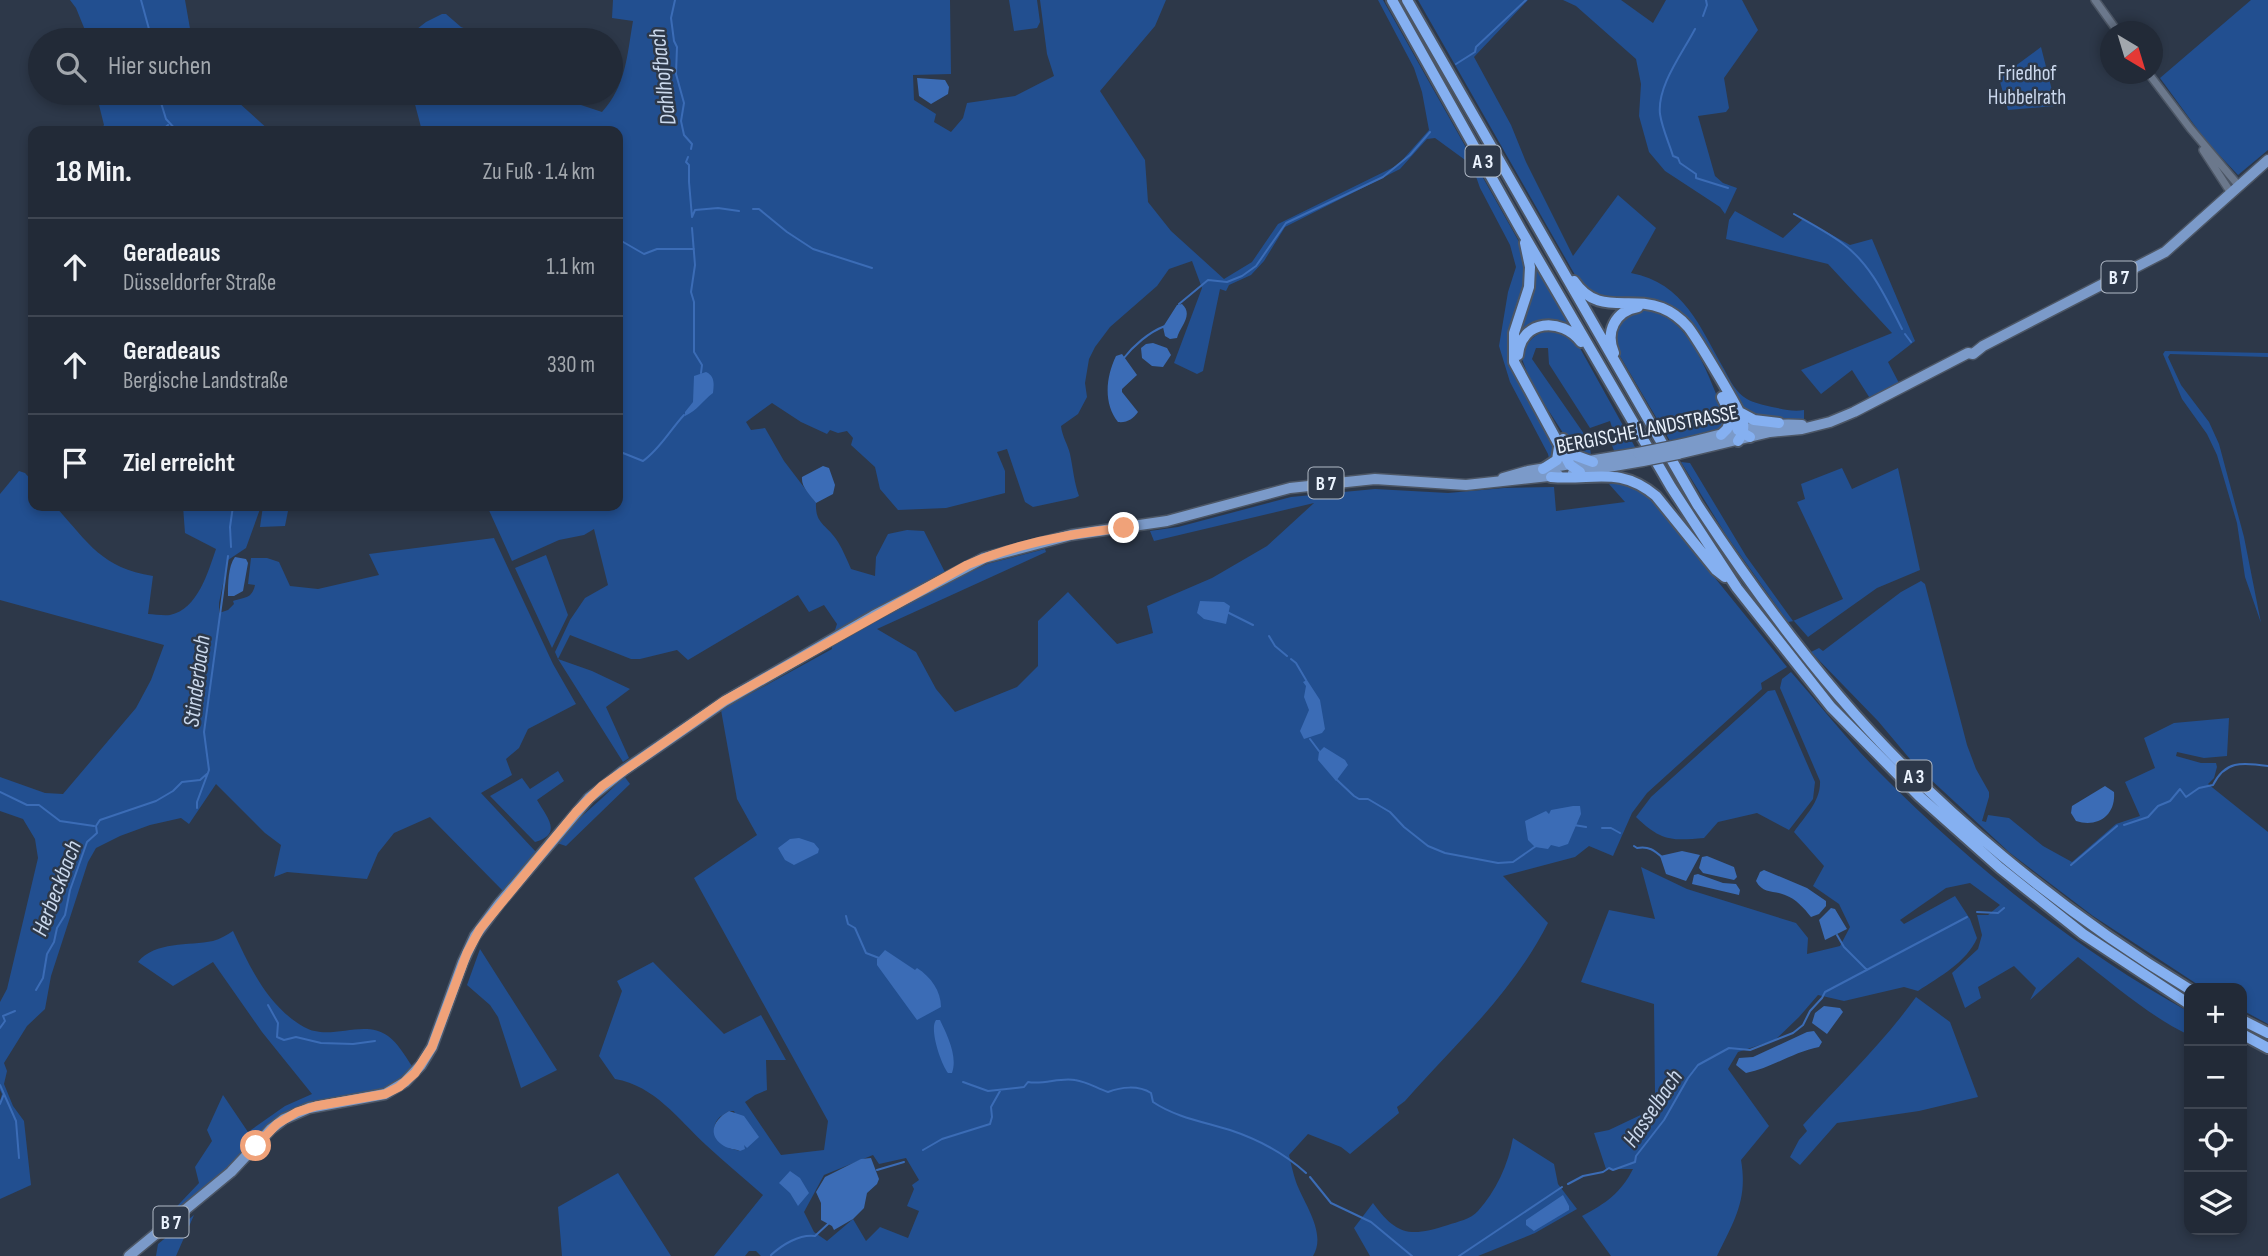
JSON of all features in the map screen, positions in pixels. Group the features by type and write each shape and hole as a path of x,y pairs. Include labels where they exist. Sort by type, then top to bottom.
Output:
{"highway":[{"name":"A 3","path":"1392,0 1606,377 1671,487 1737,588 1831,706 1943,819 2051,910 2127,965 2184,1001"},
{"name":"A 3","path":"1408,0 1697,504 1782,627 1841,698 1927,788 2009,860 2090,924 2184,986"},
{"path":"1521,230 1530,267 1529,287 1514,333 1514,362 1570,465 1580,472"},
{"path":"1547,246 1556,251 1576,284 1594,299 1610,304 1641,303 1655,306 1681,320 1693,334 1736,415 1742,435"},
{"path":"1620,372 1618,360 1612,350 1611,331 1618,317 1634,307 1651,308 1681,324 1736,415 1777,423"},
{"path":"1593,462 1581,459 1571,452 1522,372 1518,355 1520,345 1525,336 1535,328 1560,326 1577,337 1606,377"},
{"path":"1721,435 1736,415"},
{"path":"1547,473 1557,460 1559,444"},
{"path":"1547,473 1624,477 1644,486 1656,496 1716,570 1737,588"},
{"path":"2247,1022 2268,1033"},
{"path":"2247,1037 2268,1048"}],"main road":[{"name":"BERGISCHE LANDSTRASSE","path":"1675,450 1721,435 1762,434 1810,426 1830,422 1854,412 1968,353 1972,348 1983,346 2165,253 2268,160"},
{"name":"BERGISCHE LANDSTRASSE","path":"129,1256 231,1172 281,1121 309,1108 385,1094 399,1087 415,1073 432,1047 467,953 480,929 576,812 602,786 724,701 890,607 984,558 1084,533 1167,521 1290,488 1376,479 1456,485 1493,482 1516,473 1580,472 1742,435 1777,423 1810,426"},
{"path":"1762,434 1764,429 1777,423"},
{"name":"BERGISCHE LANDSTRASSE","path":"1547,473 1570,465 1641,457"}],"street":[{"path":"2095,0 2110,21"},
{"path":"2157,84 2235,190"}],"green space":[{"path":"70,0 185,0 190,28 84,28"},
{"path":"613,0 950,0 951,74 913,75 914,100 936,114 934,122 951,132 963,118 967,103 1015,96 1054,76 1047,54 1040,0 1166,0 1155,26 1100,91 1145,160 1148,202 1171,231 1224,279 1252,262 1278,224 1398,165 1429,130 1422,92 1414,68 1378,0 1383,0 1518,240 1525,258 1525,288 1511,349 1554,448 1556,456 1550,463 1548,454 1510,382 1499,346 1508,292 1516,267 1510,245 1480,188 1472,165 1435,138 1427,139 1400,169 1285,227 1264,261 1251,275 1229,285 1226,291 1220,289 1203,371 1197,374 1174,363 1202,288 1192,261 1169,269 1157,286 1110,327 1089,359 1085,383 1087,397 1078,414 1061,426 1079,496 1075,498 1033,507 1025,502 1007,449 997,452 1005,471 1005,493 946,508 898,510 880,489 875,467 851,445 853,438 847,431 838,433 830,430 827,434 801,422 772,403 746,422 751,430 765,428 784,461 816,503 817,516 838,542 851,569 875,576 876,557 888,534 907,530 924,531 950,582 987,564 1045,549 1046,552 877,629 916,652 936,689 955,712 1017,687 1038,666 1038,621 1068,592 1117,644 1153,633 1147,606 1212,578 1267,546 1314,503 1154,541 1150,531 1178,527 1291,497 1375,489 1448,493 1554,487 1556,511 1625,502 1609,484 1643,489 1787,667 1761,683 1762,689 1647,793 1632,813 1613,856 1589,846 1575,857 1503,876 1548,923 1534,949 1501,995 1397,1107 1399,1113 1350,1154 1341,1147 1308,1134 1289,1155 1296,1182 1316,1228 1317,1247 1313,1256 761,1256 756,1251 749,1251 745,1256 714,1256 763,1195 654,1096 615,1079 599,1056 622,991 617,981 653,962 724,1034 761,1015 786,1060 766,1060 767,1090 745,1102 781,1155 824,1150 828,1121 694,878 757,835 737,799 721,710 832,649 832,646 743,696 834,633 837,624 824,605 809,612 798,595 688,660 677,650 631,659 570,635 558,659 555,652 570,620 585,598 608,585 594,529 584,535 559,540 512,561 489,511 623,511 623,126 421,126 415,105 581,105 602,112 608,105 623,105 623,73 633,21 612,18","holes":["729,1111 734,1111 747,1147 744,1144 740,1151 729,1148 714,1132 718,1119","873,1155 879,1164 906,1158 919,1180 912,1185 914,1189 907,1206 919,1211 908,1238 880,1227 866,1241 853,1219 827,1241 814,1232 804,1212 824,1175"]},
{"path":"1009,0 1037,0 1040,22 1037,28 1014,31"},
{"path":"1418,0 1528,0 1474,57 1511,125 1526,162 1573,256 1618,195 1656,228 1631,273 1665,286 1688,309 1736,389 1743,396 1772,407 1804,410 1804,421 1748,416 1677,314 1601,298 1579,282"},
{"path":"1563,0 1621,0 1653,23 1666,0 1742,0 1758,30 1724,78 1729,108 1726,112 1698,116 1715,176 1723,183 1737,188 1725,214 1720,207 1665,171 1649,152 1639,116 1641,84 1636,59 1576,6"},
{"path":"2251,0 2268,0 2268,150 2238,175 2206,141 2163,82 2163,75"},
{"path":"446,14 464,28 418,28"},
{"name":"Friedhof Hubbelrath","path":"2041,47 2056,106 2008,110 1999,78"},
{"path":"99,105 241,105 264,126 103,126"},
{"path":"1735,211 1783,238 1803,219 1850,245 1872,239 1915,341 1888,362 1900,385 1871,400 1852,370 1821,394 1801,370 1892,333 1828,264 1726,239 1729,220"},
{"path":"1531,260 1571,327 1547,321 1535,326 1517,343"},
{"path":"1640,309 1657,313 1672,321 1695,348 1727,420 1720,431 1670,441 1617,351 1615,336 1618,324 1626,316"},
{"path":"1547,330 1561,330 1576,341 1635,447 1615,453 1611,443 1616,440 1610,421 1590,428 1549,364 1548,348 1536,348 1532,359 1589,441 1591,455 1576,453 1532,385 1522,359 1530,341"},
{"path":"2165,351 2268,353 2268,357 2170,354 2168,357 2181,385 2209,422 2219,444 2244,537 2261,623 2245,577 2237,523 2217,455 2207,434 2182,399 2163,354"},
{"path":"1681,462 1690,463 1746,556 1793,621 1843,599 1797,502 1805,499 1801,484 1842,468 1852,489 1898,468 1920,570 1877,588 1808,637 1794,621 1788,622 1726,535"},
{"path":"19,471 25,473 28,476 28,511 59,511 87,542 108,560 120,567 153,576 148,614 170,615 188,605 200,588 216,549 185,533 183,511 259,511 246,548 228,560 219,613 228,610 234,604 233,601 252,593 255,585 248,584 251,558 267,558 279,562 290,586 318,589 379,575 369,554 494,538 553,664 576,704 528,729 519,748 506,759 512,775 481,793 536,852 503,891 430,817 394,833 378,853 367,879 287,872 274,877 281,845 265,833 216,784 189,824 181,818 150,825 96,848 88,862 51,976 45,1009 27,1026 4,1063 7,1071 4,1084 13,1106 24,1121 31,1185 0,1199 0,1002 7,989 38,858 35,839 23,819 0,811 0,777 45,793 63,794 136,708 151,680 164,645 0,600 0,494"},
{"path":"262,511 288,511 285,526 260,527"},
{"path":"546,555 568,615 552,648 515,568"},
{"path":"1921,581 1925,584 1967,745 1989,792 1982,821 1986,822 1988,815 2009,818 2043,846 2072,862 2116,824 2140,816 2125,782 2155,768 2144,738 2174,723 2229,718 2227,756 2204,758 2177,752 2176,756 2201,763 2216,763 2214,778 2208,784 2268,832 2268,1024 2247,1013 2247,983 2195,983 2093,916 2010,853 1915,765 1878,721 1811,652 1819,648 1823,651 1901,592"},
{"path":"558,659 630,689 606,707 629,758 623,762"},
{"path":"1791,672 1879,772 1987,872 2105,961 2184,1009 2184,1032 2146,1009 2078,957 2030,1000 2036,988 2014,966 1978,987 1981,998 1965,1008 1952,973 1978,949 1982,935 1977,915 1988,915 2000,905 1970,883 1946,888 1900,920 1904,924 1955,896 1970,919 1977,938 1967,954 1952,968 1918,991 1904,987 1844,1001 1818,995 1775,1040 1738,1052 1728,1069 1769,1126 1741,1160 1741,1199 1717,1256 1611,1256 1582,1216 1612,1197 1633,1169 1606,1169 1594,1133 1609,1130 1647,1112 1655,1093 1654,1004 1581,982 1609,910 1655,919 1641,867 1687,889 1796,923 1808,938 1807,954 1840,946 1850,927 1839,904 1813,886 1824,866 1794,832 1815,802 1820,781 1780,688 1782,679"},
{"path":"1775,690 1815,782 1813,799 1789,830 1757,813 1718,822 1704,838 1675,839 1660,835 1636,817 1651,797 1768,691"},
{"path":"558,771 564,781 537,800 551,829 544,839 535,842 490,796 522,778 530,789"},
{"path":"624,776 630,784 566,846 557,843 573,825"},
{"path":"233,931 261,985 280,1008 304,1027 325,1032 358,1029 379,1031 395,1042 412,1066 425,1052 413,1069 399,1081 384,1088 316,1101 289,1111 230,1168 163,1221 199,1183 195,1167 212,1141 207,1130 223,1095 248,1132 285,1106 312,1094 262,1032 213,962 173,986 138,962 145,955 163,947 213,941"},
{"path":"480,949 557,1070 521,1088 498,1017 490,1005 467,985"},
{"path":"1916,997 1950,1022 1978,1097 1919,1111 1837,1123 1800,1165 1790,1157 1807,1131 1803,1125 1876,1047"},
{"path":"1513,1138 1554,1164 1558,1184 1577,1209 1535,1233 1478,1256 1370,1256 1354,1228 1373,1203 1390,1222 1405,1231 1424,1231 1468,1218 1478,1211 1496,1186"},
{"path":"618,1173 671,1256 562,1256 558,1207"},
{"path":"194,1215 176,1256 156,1256 158,1244"}],"shaded area":[{"path":"917,78 945,80 949,87 948,94 931,104 919,96"},
{"path":"1182,304 1187,312 1185,321 1177,338 1170,339 1165,336 1163,327 1177,305"},
{"path":"1153,343 1167,348 1171,355 1163,367 1152,366 1142,358 1141,348"},
{"path":"1122,354 1137,375 1122,392 1138,412 1130,420 1118,422 1110,407 1108,381 1116,356"},
{"path":"706,372 714,383 713,393 685,416 693,402 694,376"},
{"path":"823,466 829,468 835,485 833,494 816,503 804,488 802,477"},
{"path":"235,557 246,559 248,563 243,591 228,596 228,581"},
{"path":"1200,601 1224,602 1230,606 1226,624 1204,619 1197,613"},
{"path":"1307,680 1320,700 1325,729 1322,733 1304,739 1300,731 1309,710 1304,697 1306,686 1303,682"},
{"path":"1324,747 1345,760 1348,765 1336,781 1318,760 1319,752"},
{"path":"2105,786 2114,792 2109,813 2092,823 2076,821 2071,813 2072,806"},
{"path":"1580,806 1581,814 1568,844 1559,847 1551,845 1548,849 1535,847 1528,840 1525,821 1546,811 1549,814 1551,810"},
{"path":"799,838 814,843 819,849 818,853 794,865 785,860 778,848 790,839"},
{"path":"1682,851 1700,855 1686,881 1666,874 1660,856"},
{"path":"1707,856 1734,867 1737,877 1734,880 1703,873 1699,868 1702,857"},
{"path":"1764,870 1807,888 1826,901 1826,906 1819,914 1811,917 1793,899 1765,890 1759,885 1756,881"},
{"path":"1694,875 1723,883 1736,884 1740,890 1739,895 1692,884"},
{"path":"1831,908 1835,909 1847,929 1825,940 1819,920"},
{"path":"885,950 927,976 937,990 941,1007 917,1020 877,965 877,959"},
{"path":"1824,1006 1840,1008 1843,1012 1827,1034 1812,1023 1815,1013"},
{"path":"936,1020 940,1020 951,1046 954,1060 952,1073 945,1069 939,1055 934,1031"},
{"path":"1814,1031 1822,1042 1819,1047 1746,1073 1736,1065 1739,1058 1753,1057"},
{"path":"729,1111 744,1116 759,1137 747,1148 744,1145 745,1149 740,1151 724,1146 715,1137 716,1123"},
{"path":"871,1158 879,1179 877,1184 867,1193 864,1208 853,1219 834,1230 821,1220 821,1203 816,1192 825,1177 861,1159"},
{"path":"790,1171 800,1178 809,1193 798,1206 790,1193 779,1183"},
{"path":"1563,1195 1569,1210 1534,1231 1526,1225 1526,1220"}],"waterway":[{"name":"Stinderbach","path":"141,0 149,28"},
{"name":"Dahlhofbach","path":"675,0 671,18 677,47 676,74 684,103 681,121 684,135 692,144 691,149"},
{"path":"1456,64 1475,52 1476,47 1526,0"},
{"path":"1703,16 1706,0"},
{"path":"1695,29 1666,81 1660,103 1661,119 1673,156 1696,174 1696,178 1728,188"},
{"name":"Stinderbach","path":"162,105 166,119 172,126"},
{"path":"1179,304 1208,280 1227,282 1242,276 1256,266 1286,223 1383,177 1410,155 1430,132"},
{"name":"Dahlhofbach","path":"688,157 686,162 689,165 692,217"},
{"path":"692,217 695,210 718,208 739,211"},
{"path":"753,209 759,209 813,249 872,268"},
{"path":"1794,214 1852,251 1877,282 1902,329"},
{"name":"Dahlhofbach","path":"692,228 695,265 691,292 694,302 694,352 702,365 701,373"},
{"path":"623,242 644,254 657,249 694,249"},
{"path":"1123,359 1142,340 1165,326"},
{"path":"1905,334 1911,342"},
{"path":"623,453 643,461 684,415"},
{"name":"Stinderbach","path":"231,547 232,511"},
{"name":"Stinderbach","path":"197,808 209,770 204,732 228,556"},
{"path":"1227,612 1253,625"},
{"path":"1269,636 1275,646 1287,656"},
{"path":"1291,659 1306,680"},
{"path":"1310,739 1319,751"},
{"name":"Hasselbach","path":"2124,825 2148,817 2158,806 2170,801 2180,789 2186,797 2199,788 2213,785 2229,767 2242,764 2268,766"},
{"name":"Herbeckbach","path":"36,990 43,978 47,954 54,942 57,928 65,915 70,890 87,842 97,833 96,826 100,820 156,801 182,782 200,780 208,773"},
{"path":"1336,779 1354,796 1368,799 1390,812 1428,846 1445,853 1498,863 1513,862 1536,846"},
{"path":"0,792 27,805 39,805 60,821 94,826"},
{"path":"1574,825 1586,827"},
{"name":"Hasselbach","path":"2071,865 2117,826"},
{"path":"1602,828 1611,828 1620,833"},
{"path":"1634,846 1651,849 1663,858"},
{"name":"Hasselbach","path":"1977,912 1998,913 2004,908"},
{"path":"846,916 848,924 855,928 866,953 879,958"},
{"name":"Hasselbach","path":"1568,1184 1583,1176 1635,1162 1636,1156 1664,1120 1698,1065 1729,1048 1750,1050 1793,1033 1803,1025 1825,992 1967,917"},
{"path":"1837,935 1844,947 1867,970"},
{"name":"Stinderbach","path":"268,1005 278,1023 277,1037 284,1040 296,1037 321,1043 353,1044 375,1041"},
{"name":"Herbeckbach","path":"0,1028 5,1021 3,1016 15,1011"},
{"name":"Hasselbach","path":"963,1082 988,1091 1024,1087 1028,1082 1069,1079 1108,1092 1124,1088 1141,1089 1151,1093 1153,1102 1162,1107 1270,1147 1306,1173"},
{"path":"0,1085 4,1094 0,1104"},
{"name":"Hasselbach","path":"923,1150 942,1139 990,1124 991,1107 1000,1091"},
{"path":"4,1094 16,1121 19,1158"},
{"name":"Hasselbach","path":"877,1170 904,1162"},
{"name":"Hasselbach","path":"1310,1177 1331,1203 1371,1222 1412,1256"},
{"name":"Hasselbach","path":"1459,1256 1562,1187"},
{"name":"Hasselbach","path":"771,1255 791,1241 815,1236 829,1223"}],"route":[{"path":"256,1146 277,1124 297,1112 385,1094 399,1087 415,1073 432,1047 471,943 480,929 576,812 602,786 627,768 724,701 967,565 1055,539 1124,528"}]}
